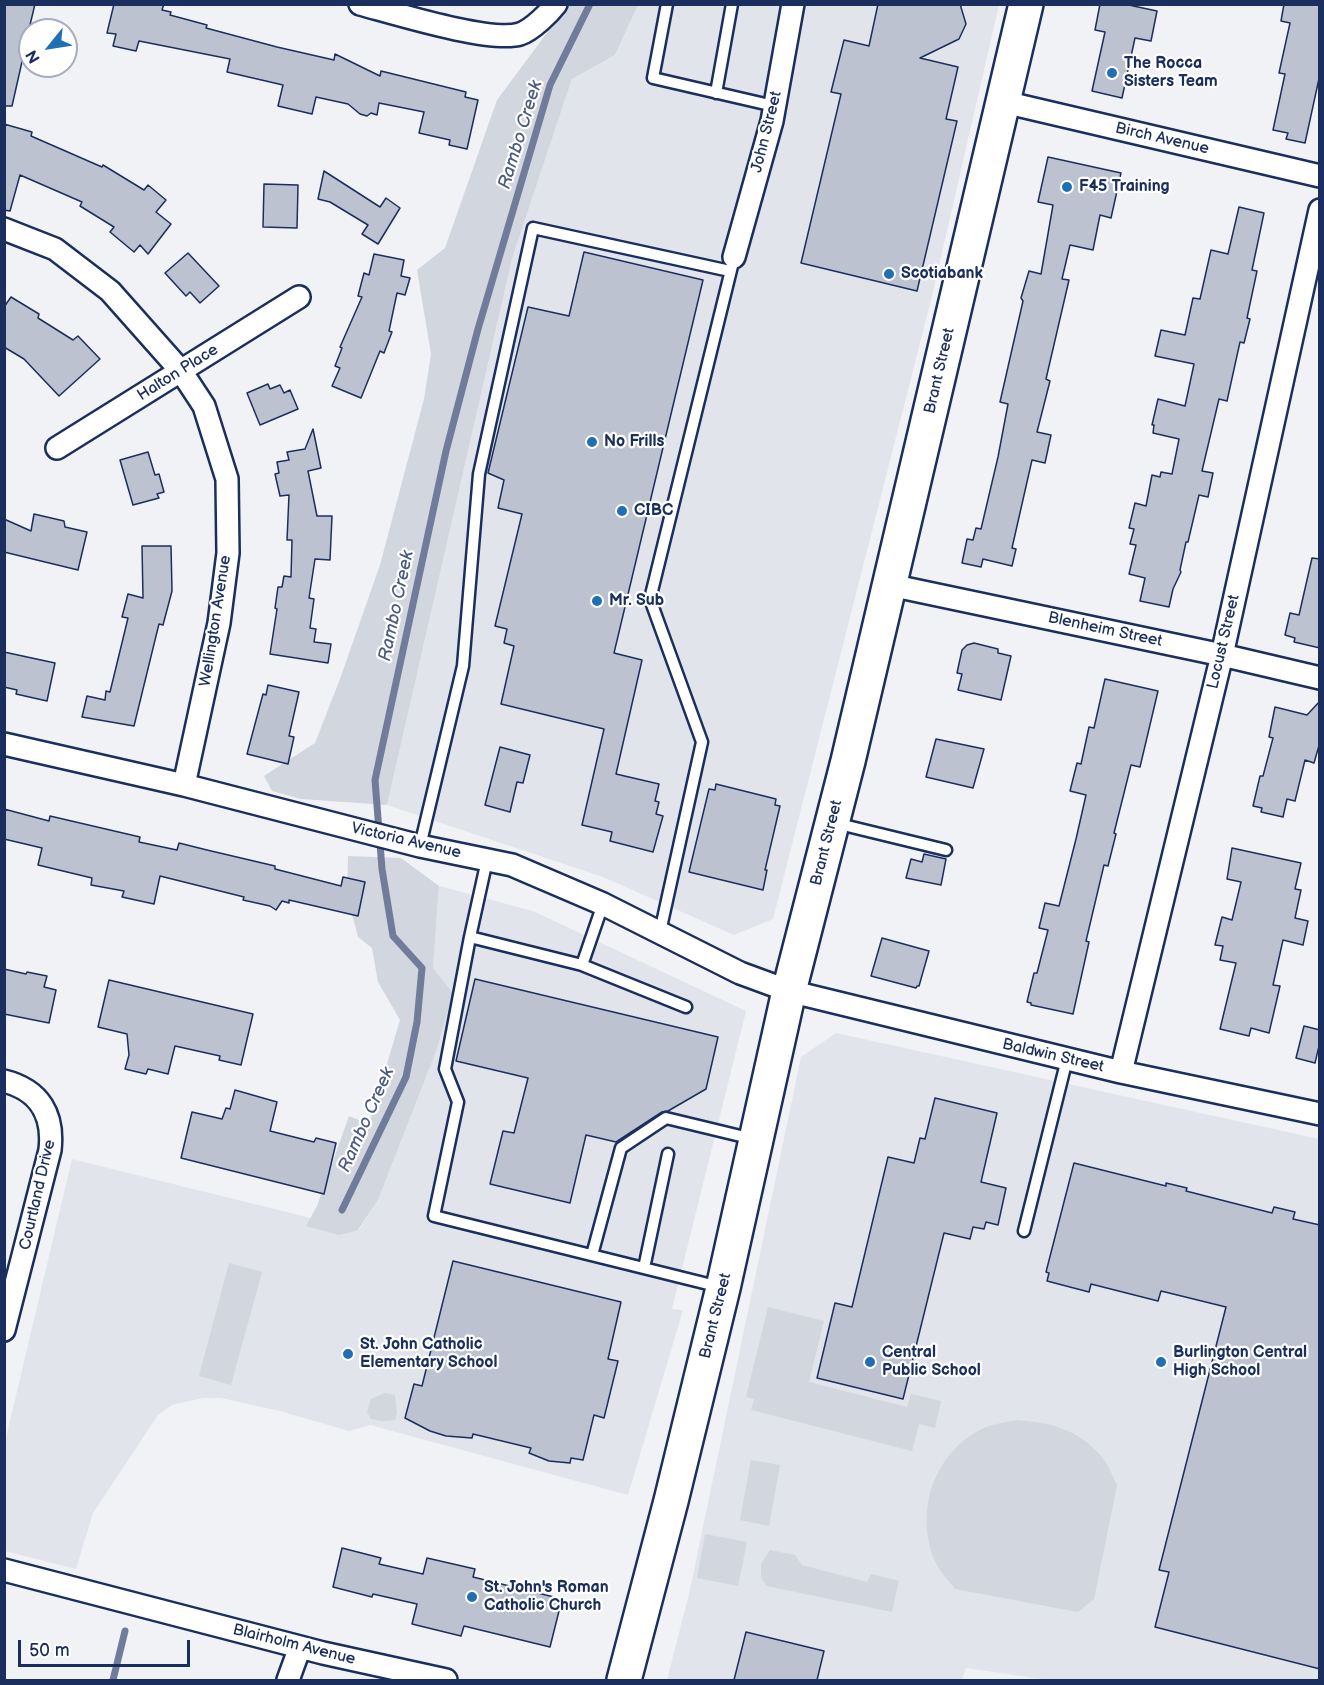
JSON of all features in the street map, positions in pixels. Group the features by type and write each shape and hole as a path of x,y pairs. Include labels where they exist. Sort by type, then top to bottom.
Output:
{"main road":[{"name":"Brant Street","path":"624,1680 723,1288 789,991 890,585 1026,4"}],"street":[{"path":"360,4 491,36 521,33 547,15 556,4"},
{"name":"John Street","path":"732,264 774,106 793,4"},
{"name":"Birch Avenue","path":"1004,102 1320,176"},
{"name":"Locust Street","path":"1121,1072 1222,655 1320,210"},
{"name":"Wellington Avenue","path":"4,229 55,249 110,291 181,371 204,406 227,479 228,554 219,623 184,785"},
{"name":"Halton Place","path":"57,448 299,297"},
{"name":"Blenheim Street","path":"890,585 1320,678"},
{"name":"Victoria Avenue","path":"4,744 184,785 412,844 512,865 603,904 741,973 789,991"},
{"name":"Baldwin Street","path":"789,991 1121,1072 1320,1114"},
{"name":"Courtland Drive","path":"4,1081 28,1090 47,1114 52,1132 50,1150 4,1330"},
{"name":"Blairholm Avenue","path":"4,1570 300,1647 446,1680"},
{"path":"288,1680 300,1647"}],"lane":[{"path":"667,4 653,78 774,106"},
{"path":"716,93 732,4"},
{"path":"412,844 462,666 479,474 533,228 732,264 650,599 702,742 660,932"},
{"path":"832,822 946,850"},
{"path":"487,860 445,1069 458,1102 434,1216 723,1288"},
{"path":"582,965 603,904"},
{"path":"470,937 582,965 686,1007"},
{"path":"1024,1231 1067,1059"},
{"path":"592,1255 621,1148 666,1118 756,1139"},
{"path":"644,1268 668,1154"}],"shaded area":[{"path":"564,5 638,5 615,55 572,79 512,259 387,805 301,799 272,791 264,776 315,743 380,565 424,399 431,354 417,270 445,248 497,100 552,26"},
{"path":"638,5 999,5 932,296 773,919 734,935 603,877 387,805 512,259 572,79 615,55"},
{"path":"348,856 401,858 439,886 433,968 453,993 437,1049 378,1200 358,1230 339,1235 306,1226 317,1206 349,1116 369,1124 400,1020 378,982 372,948 358,937 347,895"},
{"path":"439,886 533,911 746,1011 672,1309 683,1310 628,1495 370,1425 349,1431 280,1411 221,1398 203,1398 172,1405 158,1415 93,1513 76,1569 5,1551 5,1442 72,1159 359,1230 378,1200 437,1049 453,993 433,968"},
{"path":"836,1033 1319,1139 1319,1680 1048,1680 966,1668 962,1680 667,1680 689,1594 801,1057"},
{"path":"229,1263 262,1272 231,1385 199,1376"},
{"path":"768,1307 824,1321 809,1382 907,1407 911,1394 941,1401 935,1428 919,1424 912,1451 751,1410 754,1399 746,1397"},
{"path":"385,1393 395,1395 397,1412 395,1420 371,1419 367,1412 371,1399"},
{"path":"1016,1420 1052,1425 1082,1439 1103,1459 1117,1485 1094,1599 1078,1612 955,1589 942,1573 929,1544 928,1504 933,1485 952,1452 967,1438 984,1428"},
{"path":"751,1460 780,1465 769,1526 740,1520"},
{"path":"705,1534 747,1542 738,1586 697,1578"},
{"path":"770,1550 795,1555 802,1565 867,1582 871,1574 899,1581 892,1612 767,1586 761,1578 761,1564"}],"building":[{"path":"4,4 35,4 32,18 18,18 18,78 12,106 4,106"},
{"path":"114,4 164,4 162,10 171,12 170,15 207,25 206,28 334,60 335,54 380,76 381,71 466,92 465,97 478,100 467,149 449,145 450,140 419,133 424,112 379,103 377,115 371,113 367,116 360,114 348,104 316,97 312,114 278,106 283,85 227,72 230,59 139,41 136,51 113,46 116,34 107,33"},
{"path":"878,4 960,4 966,24 959,39 920,58 958,67 946,119 957,121 917,291 801,263 841,94 831,92 844,40 869,46"},
{"path":"1100,4 1124,4 1157,11 1151,41 1135,38 1122,98 1092,91 1105,32 1095,30"},
{"path":"1284,4 1320,4 1320,74 1305,143 1286,139 1288,133 1273,130 1285,74 1279,73 1290,23 1281,21"},
{"path":"4,124 32,132 31,136 102,167 103,165 144,190 148,185 166,200 156,212 171,224 148,254 140,245 134,252 110,232 114,227 80,206 82,202 20,175 10,211 4,210"},
{"path":"1048,157 1121,173 1111,218 1100,215 1093,250 1070,245 1062,279 1069,280 1046,379 1050,381 1037,432 1051,435 1045,463 1032,460 1012,548 1016,549 1012,566 983,559 981,567 962,563 967,539 973,540 976,528 981,529 998,457 1008,404 1000,402 1023,301 1021,298 1029,271 1041,274 1053,205 1038,202"},
{"path":"324,171 380,207 386,198 400,208 378,244 362,234 368,225 330,202 318,199"},
{"path":"264,184 298,185 297,228 263,227"},
{"path":"1239,207 1264,213 1252,270 1257,271 1247,318 1250,319 1244,343 1240,342 1227,401 1219,399 1202,471 1213,473 1208,497 1199,495 1188,542 1186,542 1181,572 1173,589 1169,607 1140,601 1145,578 1129,574 1136,545 1130,544 1134,529 1129,528 1135,503 1146,506 1152,475 1160,477 1161,472 1172,474 1179,439 1153,433 1154,425 1152,425 1158,399 1185,406 1194,364 1155,356 1161,330 1185,335 1193,298 1200,299 1211,250 1228,254"},
{"path":"584,252 703,280 614,653 642,660 616,774 659,784 655,801 659,802 656,814 663,816 653,852 610,841 612,832 582,825 604,729 501,704 514,646 504,643 507,629 495,626 522,514 498,508 504,480 488,473 528,307 569,316"},
{"path":"188,253 219,286 200,303 190,292 186,296 165,273"},
{"path":"374,254 404,260 401,276 410,278 405,295 397,293 389,331 392,332 384,353 380,351 361,398 332,386 340,368 335,366 342,348 340,347 362,297 358,296 364,273 369,275"},
{"path":"11,297 39,314 38,318 73,340 78,336 100,359 59,396 24,359 4,347 4,307"},
{"path":"268,384 270,389 280,385 284,393 290,390 298,409 260,425 247,393"},
{"path":"313,429 321,468 308,471 317,516 332,516 330,560 315,559 309,598 314,599 310,628 316,629 314,642 331,644 328,663 270,654 278,587 282,587 284,576 291,577 292,540 287,540 289,495 280,496 275,474 279,473 277,462 289,460 287,452 305,449"},
{"path":"148,452 155,475 159,474 164,492 157,494 159,498 133,505 120,460"},
{"path":"34,514 64,521 65,527 87,532 78,570 4,552 4,519 31,531"},
{"path":"142,546 171,546 172,591 163,625 159,624 134,726 82,717 87,696 105,700 106,691 110,692 128,618 122,617 128,594 143,598"},
{"path":"1312,558 1320,559 1320,648 1294,642 1295,638 1285,635 1290,613 1299,615"},
{"path":"974,643 998,649 998,653 1011,656 1001,700 958,690 962,674 957,673 962,650"},
{"path":"4,652 55,663 47,701 16,694 17,690 4,687"},
{"path":"1105,679 1158,691 1140,767 1131,765 1108,866 1104,865 1086,941 1089,942 1073,1014 1031,1005 1027,1002 1048,930 1039,928 1045,903 1059,906 1076,839 1086,795 1070,791 1077,763 1081,764 1089,727 1094,728"},
{"path":"268,685 299,692 289,736 294,737 288,764 247,754 263,694 266,695"},
{"path":"1320,701 1320,742 1314,763 1305,760 1295,801 1287,799 1283,817 1261,812 1262,808 1253,806 1273,738 1269,737 1275,707 1307,715"},
{"path":"936,739 984,749 973,788 926,777"},
{"path":"500,747 530,755 523,783 517,782 510,812 485,805"},
{"path":"716,784 776,799 775,805 780,806 765,870 767,870 763,890 689,872 709,789 715,790"},
{"path":"4,809 49,821 50,816 140,837 139,842 177,850 179,843 275,866 275,869 341,886 343,877 365,882 358,916 289,900 289,903 282,901 276,910 270,906 243,900 244,897 160,876 154,904 122,897 124,891 91,885 92,878 38,865 42,848 4,839"},
{"path":"1232,848 1301,863 1295,889 1301,890 1295,918 1308,921 1303,945 1283,940 1273,985 1280,986 1269,1033 1251,1028 1249,1036 1220,1029 1236,963 1220,960 1223,946 1215,945 1222,917 1232,920 1241,882 1227,879"},
{"path":"924,854 946,859 941,885 906,878 911,859 922,862"},
{"path":"882,938 929,951 919,986 916,988 871,976"},
{"path":"4,969 47,976 44,987 56,990 49,1023 4,1014"},
{"path":"475,979 718,1037 706,1089 668,1111 662,1112 616,1142 586,1135 570,1203 490,1184 503,1131 514,1133 528,1078 456,1061"},
{"path":"109,980 253,1014 241,1065 219,1060 220,1056 175,1046 168,1074 148,1069 146,1074 125,1069 129,1055 127,1034 98,1027"},
{"path":"1304,1026 1320,1030 1315,1063 1296,1058"},
{"path":"235,1090 277,1102 270,1131 314,1142 316,1138 336,1143 324,1194 181,1158 192,1112 222,1119 226,1108 230,1109"},
{"path":"935,1098 997,1113 981,1182 1006,1188 998,1225 986,1222 984,1229 973,1227 970,1239 944,1233 903,1399 817,1378 835,1303 852,1307 888,1157 914,1163 920,1138 925,1139"},
{"path":"1074,1163 1166,1186 1166,1183 1187,1188 1186,1191 1272,1213 1274,1207 1295,1212 1293,1219 1320,1225 1320,1669 1155,1627 1169,1572 1159,1570 1226,1307 1161,1291 1158,1301 1091,1284 1089,1292 1047,1281 1049,1273 1046,1272"},
{"path":"453,1261 621,1302 608,1359 618,1361 604,1418 594,1415 583,1460 571,1458 570,1463 549,1461 529,1453 531,1448 473,1434 472,1438 446,1436 430,1431 405,1418 414,1384 422,1386"},
{"name":"St. John's Roman Catholic Church","path":"342,1548 381,1558 379,1564 423,1574 427,1558 475,1569 473,1577 562,1599 550,1647 464,1626 461,1636 412,1624 417,1604 373,1594 372,1597 333,1587"},
{"path":"746,1632 824,1651 817,1680 734,1680"}],"waterway":[{"name":"Rambo Creek","path":"342,1210 406,1077 417,1022 422,968 393,936 382,869 375,780 446,451 478,329 550,85 590,4"},
{"name":"Rambo Creek","path":"113,1680 125,1631"}],"place":[{"name":"The Rocca Sisters Team","path":"1112,73"},
{"name":"F45 Training","path":"1067,187"},
{"name":"Scotiabank","path":"889,274"},
{"name":"No Frills","path":"592,442"},
{"name":"CIBC","path":"622,511"},
{"name":"Mr. Sub","path":"597,601"},
{"name":"St. John Catholic Elementary School","path":"348,1354"},
{"name":"Central Public School","path":"870,1362"},
{"name":"Burlington Central High School","path":"1161,1362"},
{"name":"St. John's Roman Catholic Church","path":"472,1597"}]}
